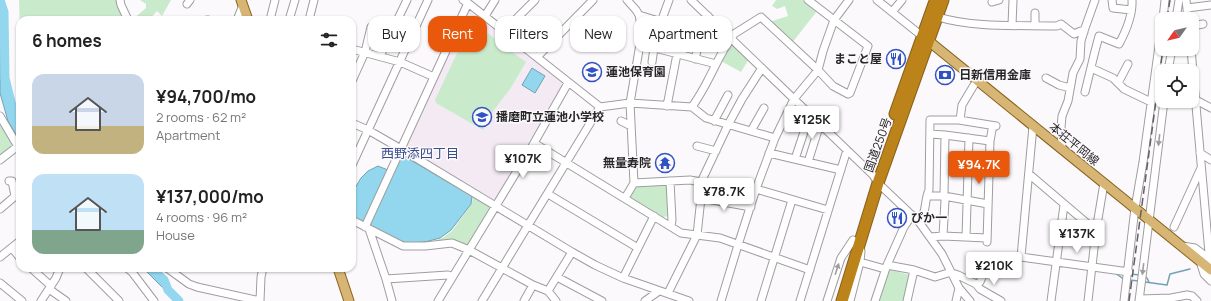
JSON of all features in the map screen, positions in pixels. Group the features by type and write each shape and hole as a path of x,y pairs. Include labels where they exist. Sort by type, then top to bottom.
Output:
{"highway":[{"name":"国道250号","path":"835,301 876,179 926,39 936,0"},
{"name":"国道250号","path":"926,39 938,16 943,0"},
{"name":"国道250号","path":"842,301 857,238"}],"main road":[{"path":"242,3 247,16"},
{"name":"本荘平岡線","path":"926,39 1182,246 1211,272"},
{"path":"339,272 349,301"}],"street":[{"path":"120,0 120,5 126,16"},
{"path":"271,16 276,0"},
{"path":"290,16 295,0"},
{"path":"310,16 314,0"},
{"path":"380,56 408,0"},
{"path":"356,156 428,0"},
{"path":"392,301 386,279 367,228 434,77 465,1 485,16 495,0"},
{"path":"519,16 535,0"},
{"path":"627,0 639,15 642,16"},
{"path":"663,16 669,0"},
{"path":"691,0 708,16"},
{"path":"732,37 761,17 833,86 848,94 850,93 868,46 808,0"},
{"path":"721,301 756,189 775,138 794,99 818,70 834,20 849,0"},
{"path":"877,0 926,39"},
{"path":"892,12 902,0"},
{"path":"1012,25 1013,0"},
{"path":"1062,149 1062,116 1068,101 1073,73 1080,60 1081,42 1088,17 1095,0"},
{"path":"1112,0 1113,8 1131,10"},
{"path":"1085,92 1094,51 1099,36 1119,44 1126,30 1132,0"},
{"path":"1164,12 1165,0"},
{"path":"1177,12 1179,0"},
{"path":"1186,0 1187,12"},
{"path":"537,57 589,1"},
{"path":"238,16 242,3"},
{"path":"1186,8 1211,5"},
{"path":"1035,13 1035,25"},
{"path":"938,16 950,20 984,24 1057,26 1061,22 1074,34 1084,32"},
{"path":"487,18 495,24"},
{"path":"1199,25 1203,24"},
{"path":"732,39 919,222 942,254 959,288 970,301"},
{"path":"356,72 365,52 368,40"},
{"path":"356,50 400,62 434,77"},
{"path":"531,52 600,107 630,103 692,107 706,118 714,121 775,138"},
{"path":"625,198 634,183 625,124 639,52"},
{"path":"652,62 653,52"},
{"path":"669,52 716,64"},
{"path":"695,59 697,52"},
{"path":"692,107 708,81 723,52"},
{"path":"667,106 677,54"},
{"path":"1124,301 1129,272 1135,208 1157,56"},
{"path":"1118,83 1128,64"},
{"path":"668,293 697,235 701,198 701,182 728,125 742,99 762,68"},
{"path":"1091,68 1113,78 1124,89 1151,102"},
{"path":"1046,78 1059,85 1070,88"},
{"path":"960,120 962,105 977,80"},
{"path":"438,301 534,143 568,83"},
{"path":"714,121 728,95"},
{"path":"1199,102 1211,108"},
{"path":"482,301 600,107"},
{"path":"751,131 764,108"},
{"path":"1163,108 1139,300 1171,298 1187,295 1192,296 1197,301"},
{"path":"1197,108 1201,168 1209,229 1211,272"},
{"path":"795,159 810,114"},
{"path":"1,120 16,143"},
{"path":"919,222 923,218 929,190 930,120 960,120 994,128 990,141 987,240 966,237 930,237"},
{"path":"808,162 820,124"},
{"path":"356,125 401,149 572,252 623,278 689,301"},
{"path":"1021,257 1033,126"},
{"path":"930,134 990,141"},
{"path":"943,236 945,200 945,135"},
{"path":"966,237 968,138"},
{"path":"534,143 682,233 720,238 810,270"},
{"path":"697,146 716,151"},
{"path":"0,160 16,150"},
{"path":"800,301 847,150"},
{"path":"769,153 841,170"},
{"path":"1200,153 1211,160"},
{"path":"1174,226 1201,168"},
{"path":"1029,174 1096,231"},
{"path":"634,183 690,180 701,182"},
{"path":"9,181 12,181 16,190"},
{"path":"670,181 671,226"},
{"path":"1088,301 1096,231 1104,183"},
{"path":"756,189 828,210"},
{"path":"1204,192 1211,197"},
{"path":"548,194 638,248"},
{"path":"0,209 16,196"},
{"path":"927,196 944,196 988,204"},
{"path":"701,198 751,207"},
{"path":"761,301 792,200"},
{"path":"1051,301 1064,205"},
{"path":"876,301 886,267 904,227 912,215"},
{"path":"623,278 654,216"},
{"path":"356,222 403,246 425,246 452,243 469,250 548,292 556,301"},
{"path":"850,301 860,262 857,238"},
{"path":"827,301 841,258 857,238"},
{"path":"0,257 16,244"},
{"path":"1182,246 1195,248 1210,259"},
{"path":"12,248 16,253"},
{"path":"548,292 572,252"},
{"path":"976,284 980,282 988,263 991,260 1007,260 1021,257 1129,272"},
{"path":"1200,261 1204,274 1211,281"},
{"path":"860,262 914,270 935,277 952,273 976,284 980,289 1001,301"},
{"path":"907,301 914,270"},
{"path":"35,272 50,288 66,301"},
{"path":"41,301 58,272"},
{"path":"90,272 119,301"},
{"path":"132,272 154,301"},
{"path":"173,272 197,287 260,301 262,272"},
{"path":"386,279 448,275 452,277"},
{"path":"557,277 602,301"},
{"path":"0,283 22,301"},
{"path":"524,301 533,285"},
{"path":"956,301 959,288"},
{"path":"645,301 659,291"}],"shaded area":[{"name":"播磨町立蓮池小学校","path":"471,9 480,16 464,16 467,10"},
{"name":"播磨町立蓮池小学校","path":"487,22 495,28 495,52 525,52 562,81 564,87 495,200 405,147 448,52 487,52"}],"green space":[{"path":"19,0 118,0 124,16 19,16"},
{"path":"140,0 171,0 162,16 157,11 153,16 137,16 146,8 146,4"},
{"path":"776,0 803,0 817,11 792,43 769,22 788,16 785,6 777,9 772,6"},
{"path":"487,33 495,39 495,52 512,52 526,62 510,89 493,111 483,130 436,103 435,100 458,52 487,52"},
{"path":"732,44 749,59 741,72 721,61 726,52 732,52"},
{"path":"0,126 2,126 14,146 0,157"},
{"path":"666,184 669,188 670,216 663,217 631,198 630,194 634,187"},
{"path":"473,196 489,205 489,208 467,246 454,240 435,241 452,231 472,203"},
{"path":"887,269 910,275 904,301 879,301"}],"water":[{"path":"2,0 4,0 5,78 16,118 16,134 8,121 0,93 0,19"},
{"path":"532,68 545,76 535,93 522,85"},
{"path":"402,155 472,196 471,204 451,230 440,238 425,242 405,243 356,218 356,186 361,178 368,171 378,166 393,172"},
{"path":"147,272 155,272 164,280 181,301 176,301"}],"waterway":[{"path":"0,0 4,12 5,78 16,118"},
{"path":"1145,282 1167,285 1170,274 1190,269"},
{"path":"155,272 164,280 168,290 179,301"},
{"path":"1115,273 1125,280"},
{"path":"1130,274 1140,275"},
{"path":"1144,276 1149,282"},
{"path":"1129,280 1139,281"}],"railway":[{"path":"1168,12 1170,0"},
{"path":"1129,301 1162,56"}],"place":[{"name":"まこと屋","path":"896,59"},
{"name":"蓮池保育園","path":"592,72"},
{"name":"日新信用金庫","path":"945,75"},
{"name":"播磨町立蓮池小学校","path":"482,117"},
{"name":"無量寿院","path":"665,163"},
{"name":"ぴか一","path":"897,218"}],"district":[{"name":"西野添四丁目","path":"420,153"}]}
